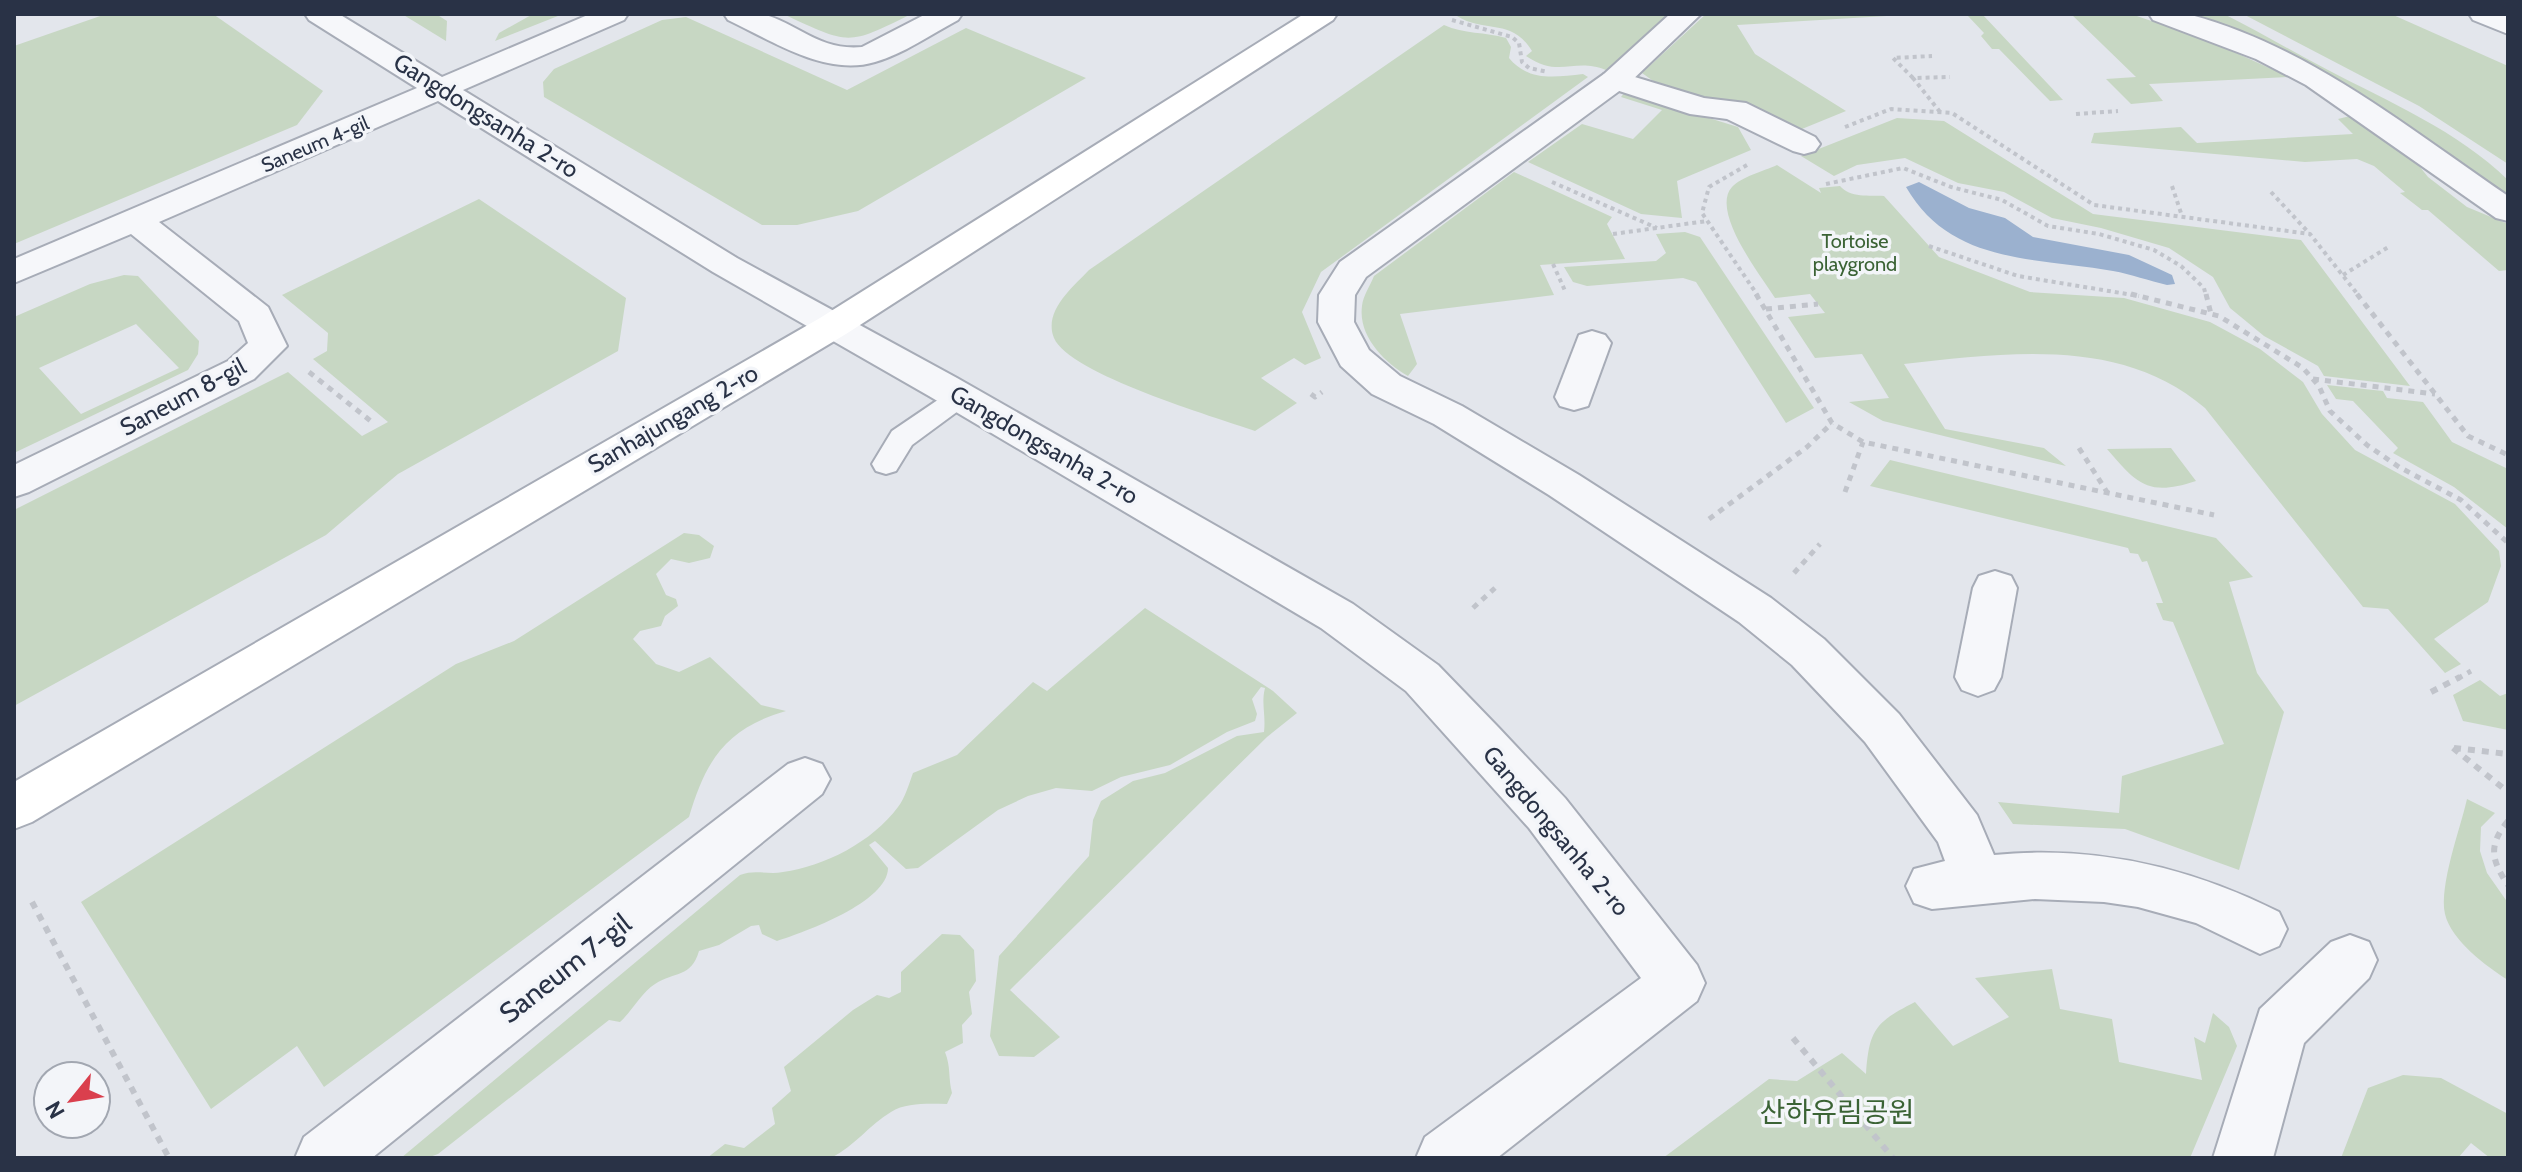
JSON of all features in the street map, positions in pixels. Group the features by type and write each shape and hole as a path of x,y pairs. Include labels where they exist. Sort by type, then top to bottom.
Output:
{"main road":[{"name":"Sanhajungang 2-ro","path":"14,807 833,326 1323,14"}],"street":[{"name":"Gangdongsanha 2-ro","path":"319,14 725,265 960,397 1337,616 1422,678 1547,813 1678,983 1446,1158"},
{"name":"Saneum 4-gil","path":"14,272 444,90 614,14"},
{"path":"738,14 842,58 868,55 948,14"},
{"path":"1687,14 1615,80 1352,270 1337,295 1336,322 1354,357 1386,385 1448,415 1564,485 1755,610 1808,652 1882,728 1959,831 1962,877 2107,878 2205,902 2260,929"},
{"path":"2163,14 2254,48 2317,79 2508,211"},
{"path":"2483,14 2508,25"},
{"path":"1615,80 1701,107 1735,110 1760,125 1804,144"},
{"name":"Saneum 8-gil","path":"14,482 241,370 268,346 255,315 136,221"},
{"path":"1574,397 1592,343"},
{"path":"1978,677 1995,588"},
{"name":"Saneum 7-gil","path":"325,1158 805,779"},
{"path":"2243,1158 2280,1028 2350,960"}],"lane":[{"path":"886,464 902,438 960,397"}],"path":[{"path":"1452,20 1471,28 1507,33 1519,43 1522,62 1529,68 1556,73 1591,71 1615,80"},
{"path":"1932,56 1893,58 1940,113"},
{"path":"1913,78 1950,77"},
{"path":"2214,515 1863,442 1832,423 1765,309 1702,213 1702,196 1710,183 1773,152 1804,144 1891,109 1952,113 2094,205 2310,234"},
{"path":"2076,114 2118,111"},
{"path":"1504,161 1657,228"},
{"path":"1826,184 1903,168 1951,187 2002,200 2048,226 2099,234 2154,250 2181,266 2204,288 2211,314"},
{"path":"2172,186 2182,216"},
{"path":"2271,192 2310,234 2468,436 2508,455"},
{"path":"1613,234 1708,221"},
{"path":"1929,246 2018,276 2109,289 2219,316 2303,368 2330,411 2367,445 2399,467 2461,500 2508,543"},
{"path":"2343,275 2390,246"},
{"path":"1553,264 1566,293"},
{"path":"1765,309 1818,304"},
{"path":"304,368 372,422"},
{"path":"2312,379 2435,394"},
{"path":"1697,528 1807,447 1832,423"},
{"path":"1845,492 1863,442"},
{"path":"2079,448 2108,493"},
{"path":"1792,574 1820,544"},
{"path":"1473,608 1495,588"},
{"path":"2431,692 2471,671"},
{"path":"2508,754 2453,748 2508,792"},
{"path":"2507,882 2490,847 2493,837 2508,821"},
{"path":"32,902 169,1158"},
{"path":"1793,1038 1893,1158"}],"green space":[{"path":"106,14 213,14 323,91 297,125 14,244 14,46"},
{"path":"402,14 436,14 447,21 446,41"},
{"path":"533,14 563,14 495,41 499,33"},
{"path":"783,14 911,14 873,32 847,38"},
{"path":"1669,14 1606,70 1538,63 1526,56 1532,51 1516,34 1468,21 1457,16"},
{"path":"1706,14 1920,14 1737,25 1755,54 1846,111 1797,131 1743,101 1707,100 1656,83 1642,73"},
{"path":"1960,14 1982,14 2063,100 2050,101 1999,49 1992,49 1981,36 1984,33 1968,16"},
{"path":"2071,14 2131,14 2210,41 2289,77 2149,84 2163,101 2131,104 2106,79 2136,77"},
{"path":"2194,14 2224,14 2445,132 2508,180 2508,200 2364,95 2252,37"},
{"path":"2243,14 2391,14 2508,66 2508,164 2419,106"},
{"path":"686,17 847,90 966,28 1086,78 858,211 797,225 762,225 544,97 543,82 554,69 662,20"},
{"path":"1444,25 1506,38 1511,47 1509,58 1525,71 1553,77 1583,74 1588,77 1321,272 1302,312 1321,358 1305,365 1294,358 1261,378 1297,403 1255,431 1145,393 1086,366 1065,352 1054,338 1053,318 1061,300 1089,270"},
{"path":"1625,92 1738,127 1751,150 1677,181 1682,218 1641,214 1528,162 1582,124 1633,139 1662,110 1621,97"},
{"path":"2350,116 2374,124 2404,147 2428,177 2467,207 2508,224 2508,270 2499,271 2428,210 2422,210 2400,193 2405,192 2374,166 2357,159 2305,162 2091,143 2094,133 2181,127 2197,143 2353,134 2338,119"},
{"path":"1897,118 1944,121 2093,214 2301,240 2410,386 2324,376 2318,366 2264,336 2230,308 2213,277 2169,248 2101,228 2052,218 2004,192 1958,183 1905,158 1857,165 1834,176 1801,156"},
{"name":"Tortoise playgrond","path":"1777,165 1821,193 1819,188 1840,186 1854,194 1884,196 1939,257 2030,292 2124,298 2210,322 2260,349 2303,382 2322,414 2355,450 2455,504 2499,551 2501,566 2488,602 2434,639 2461,664 2445,673 2388,609 2363,607 2205,408 2172,385 2137,369 2100,360 2022,354 1904,364 1945,429 2044,448 2066,466 1883,421 1849,402 1889,398 1862,354 1815,358 1788,317 1825,313 1810,294 1775,298 1749,260 1727,211 1727,198 1736,183"},
{"path":"1514,172 1612,217 1607,224 1625,259 1540,265 1554,295 1400,314 1417,364 1408,376 1382,356 1364,328 1363,302 1374,276"},
{"path":"479,199 626,298 618,351 398,474 326,535 14,706 14,510 288,372 362,436 388,422 313,359 327,351 328,333 282,295"},
{"path":"1685,232 1700,237 1814,408 1786,423 1696,282 1683,278 1587,286 1573,282 1564,267 1656,261 1666,253 1656,234"},
{"path":"124,275 138,276 199,341 198,354 188,370 14,453 14,317 90,284","holes":["136,324 179,368 81,414 39,368"]},
{"path":"2327,385 2383,391 2387,398 2423,402 2452,442 2508,469 2508,529 2454,487 2393,453 2398,448 2353,401 2336,399"},
{"path":"2171,448 2196,481 2166,488 2145,484 2127,471 2107,449"},
{"path":"1890,460 2216,538 2253,577 2229,582 2257,673 2284,712 2239,870 2125,829 2013,824 1998,802 2119,813 2122,776 2224,744 2173,622 2163,620 2156,603 2163,603 2147,561 2142,562 2138,554 2130,553 2128,548 1870,486"},
{"path":"684,533 699,535 714,546 710,558 689,563 671,559 656,574 666,595 676,599 678,606 665,616 661,626 640,631 633,639 656,664 679,672 710,657 761,705 786,711 748,727 721,749 703,779 689,817 324,1087 297,1046 211,1109 81,902 456,664 514,641"},
{"path":"1145,608 1273,691 1297,713 1267,737 1010,990 1060,1037 1034,1057 999,1056 990,1036 999,956 1089,856 1093,820 1101,801 1133,781 1165,773 1237,736 1264,732 1265,688 1261,687 1252,699 1257,714 1255,721 1227,732 1170,765 1121,777 1092,791 1056,788 1028,796 998,810 918,868 906,869 875,841 869,845 888,868 884,881 860,904 824,923 777,941 762,934 759,925 751,926 719,945 699,951 687,970 650,987 620,1022 609,1020 438,1154 427,1158 401,1158 740,875 799,869 831,858 861,841 898,807 913,773 957,755 1033,682 1047,691"},
{"path":"2480,680 2500,696 2508,693 2508,730 2463,721 2453,695"},
{"path":"2467,799 2495,813 2481,827 2480,851 2487,873 2508,903 2508,980 2462,943 2445,914 2447,873"},
{"path":"942,934 960,935 974,950 976,981 969,992 972,1014 962,1025 963,1043 945,1052 952,1093 947,1104 919,1104 897,1109 831,1158 707,1158 725,1144 744,1148 775,1124 772,1108 791,1091 784,1067 853,1010 877,995 889,998 901,992 901,972"},
{"name":"산하유림공원","path":"2052,969 2060,1009 2112,1019 2119,1062 2202,1080 2194,1037 2205,1043 2213,1013 2229,1027 2237,1046 2190,1158 1663,1158 1769,1079 1797,1081 1842,1053 1866,1074 1869,1047 1877,1029 1891,1015 1915,1002 1953,1046 2009,1017 1975,978"},
{"path":"2403,1075 2441,1078 2508,1114 2508,1158 2490,1158 2471,1143 2458,1158 2341,1158 2368,1088"}],"water":[{"path":"1919,182 1969,208 2005,218 2033,237 2129,255 2172,275 2175,284 2167,285 2113,271 2025,259 1971,244 1946,231 1925,212 1906,187"}]}
